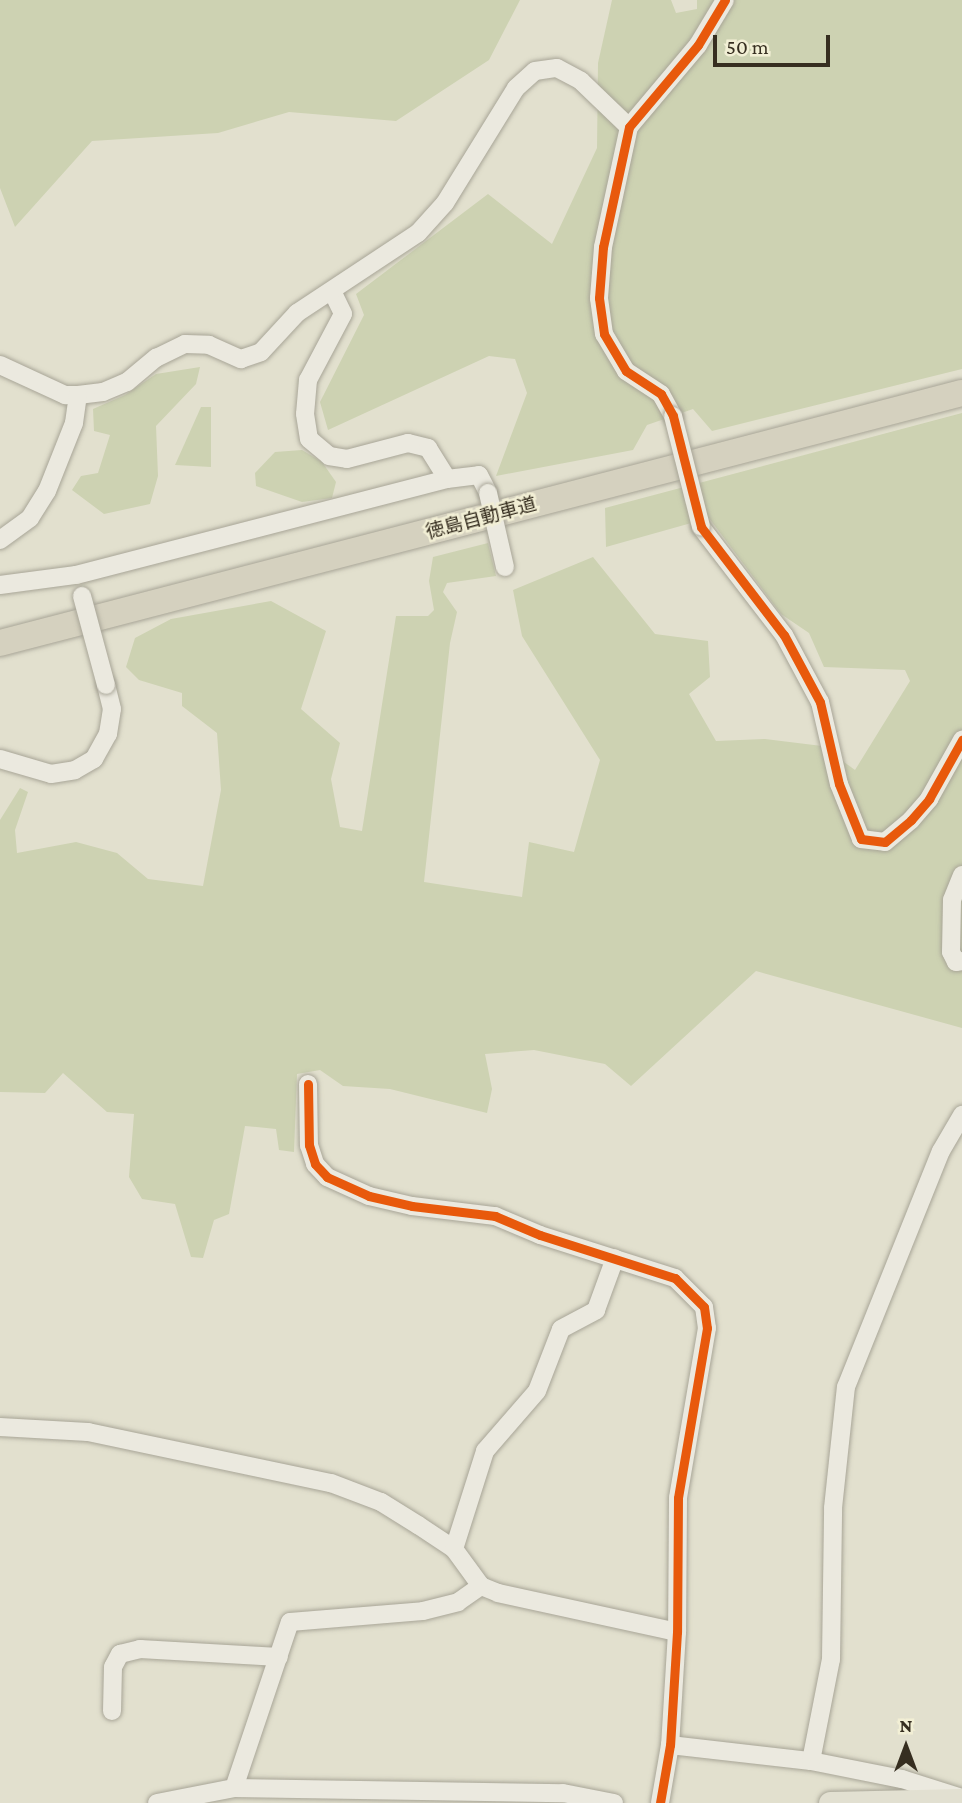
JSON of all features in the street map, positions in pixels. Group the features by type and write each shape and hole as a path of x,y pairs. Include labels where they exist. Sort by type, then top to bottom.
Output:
{"highway":[{"name":"徳島自動車道","path":"0,643 962,393"}],"main road":[{"path":"830,1803 962,1799"}],"street":[{"path":"725,0 698,45 629,128 603,247 599,298 604,334 626,371 661,394 673,416 701,527 784,635 820,702 845,804 861,839 885,842 911,820 929,799 962,740"},
{"path":"0,365 65,395 78,395 103,392 127,382 156,358 185,344 209,345 241,359 261,352 296,313 418,233 445,203 516,88 535,71 556,68 581,81 629,128"},
{"path":"332,291 343,314 308,380 305,414 309,439 329,456 347,458 408,443 429,447 447,479"},
{"path":"0,540 30,518 47,491 75,423 78,395"},
{"path":"0,585 76,575 355,506 447,479 479,475 488,493 505,567"},
{"path":"0,759 51,774 75,771 94,759 108,734 113,709 76,575"},
{"path":"962,875 953,900 951,952 956,962 962,961"},
{"path":"308,1084 309,1144 315,1164 327,1177 369,1196 412,1206 495,1216 540,1235 675,1278 704,1307 707,1328 678,1498 677,1632 670,1745 660,1803"},
{"path":"811,1761 831,1660 833,1508 846,1387 941,1151 962,1115"},
{"path":"454,1549 485,1451 537,1391 555,1337 596,1310 615,1258"},
{"path":"0,1427 88,1432 331,1483 381,1502 454,1549 481,1586 677,1632"},
{"path":"234,1788 290,1622 423,1611 458,1602 481,1586"},
{"path":"112,1711 113,1667 120,1654 141,1648 279,1657"},
{"path":"670,1745 811,1761 902,1779 962,1799"},
{"path":"157,1803 234,1788 563,1793 614,1803"}],"green space":[{"path":"0,0 520,0 489,60 396,121 289,112 218,133 92,141 15,227 0,188"},
{"path":"612,0 671,0 676,13 697,9 697,0 962,0 962,369 712,431 693,409 647,425 633,450 496,476 527,393 515,359 489,356 328,430 320,402 364,315 356,294 488,194 552,244 597,148 598,63"},
{"path":"200,367 196,384 156,426 158,476 150,504 104,514 72,490 81,476 98,473 110,435 94,431 93,409 125,395 156,374"},
{"path":"201,407 211,407 211,467 175,465"},
{"path":"962,413 962,1028 756,971 631,1086 605,1064 534,1050 485,1054 492,1089 487,1113 390,1089 343,1086 320,1070 297,1074 294,1152 279,1150 276,1129 245,1126 229,1214 214,1220 203,1258 191,1257 175,1204 142,1199 129,1177 134,1114 107,1112 63,1073 45,1093 0,1092 0,820 20,788 28,792 15,830 17,853 76,842 117,853 148,879 203,886 221,790 217,733 182,706 182,693 139,680 126,667 135,638 171,619 271,601 326,631 301,709 340,743 331,779 340,827 362,831 396,616 428,616 434,610 429,581 433,557 488,543 496,576 447,583 443,592 457,612 450,643 424,882 522,897 529,842 574,852 600,760 522,636 513,590 593,557 655,634 708,641 710,677 689,694 716,741 765,739 822,746 855,770 910,681 905,670 824,667 809,633 781,614 709,518 606,547 605,508"},
{"path":"302,450 322,462 336,482 332,498 302,502 256,486 255,473 275,452"}],"cycle path":[{"path":"725,0 698,45 629,127 603,247 599,298 604,334 626,371 661,394 673,416 701,527 784,635 820,702 839,784 861,839 885,842 911,820 929,799 962,740"},
{"path":"308,1084 309,1145 315,1164 327,1177 369,1196 412,1206 495,1216 540,1235 675,1278 704,1307 707,1328 678,1498 677,1632 670,1745 660,1803"}]}
